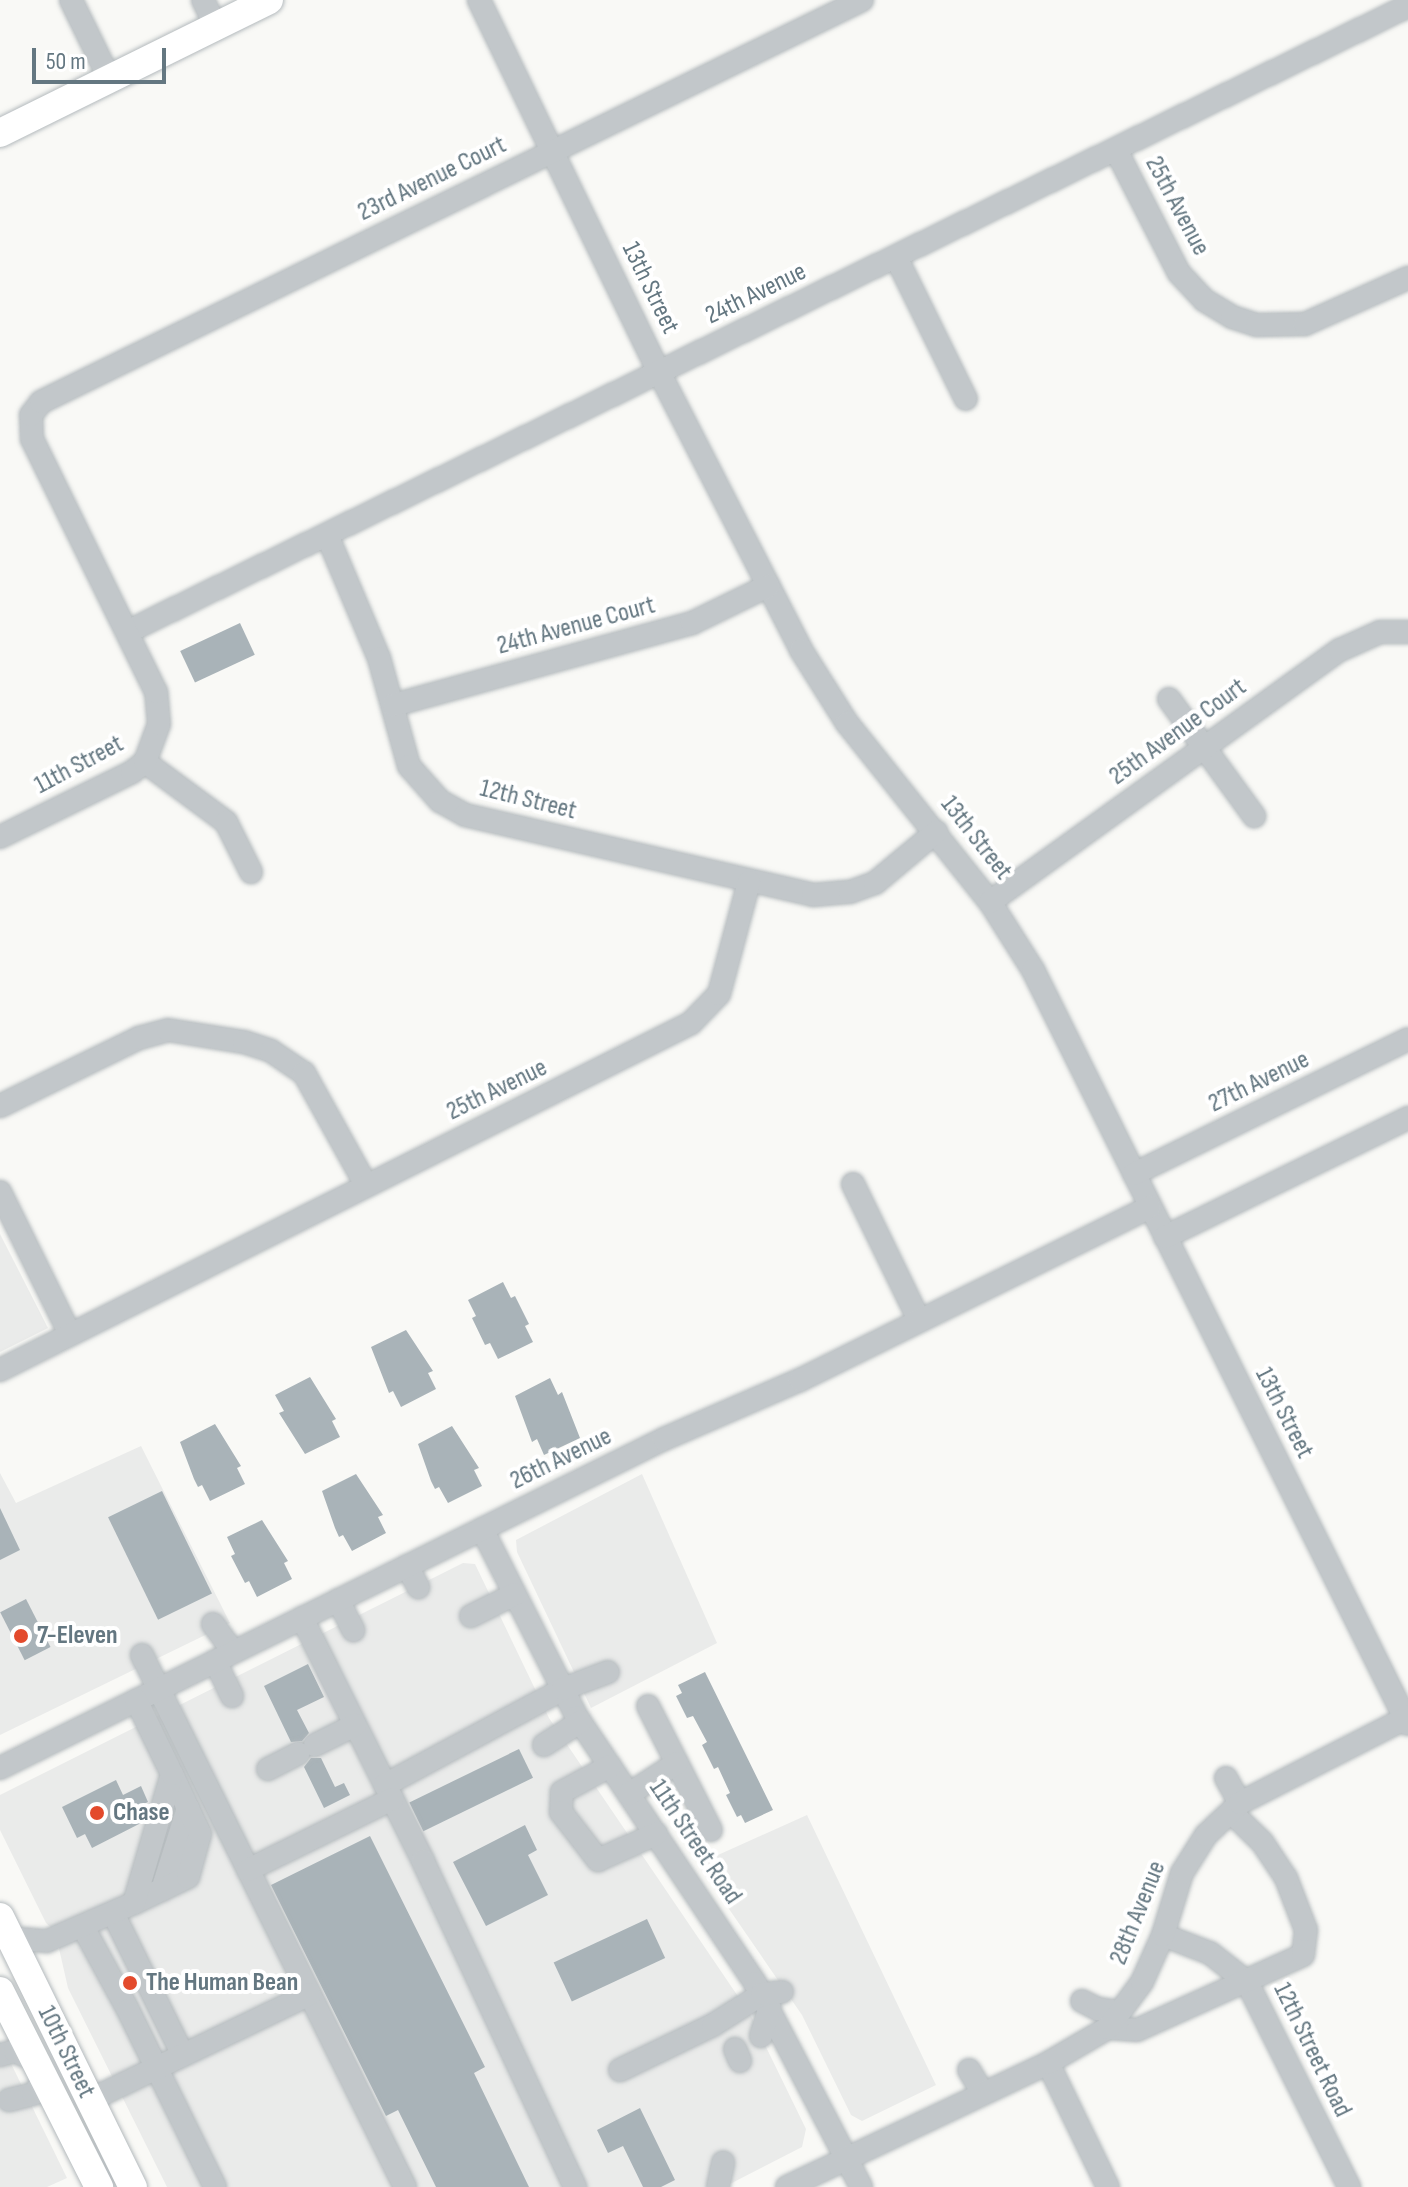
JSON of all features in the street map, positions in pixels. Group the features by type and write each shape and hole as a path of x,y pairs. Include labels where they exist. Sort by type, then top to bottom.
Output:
{"main road":[{"path":"2,125 109,78 269,0"},
{"name":"10th Street","path":"5,1928 133,2187"},
{"name":"10th Street","path":"0,1991 99,2187"}],"street":[{"path":"71,0 109,78"},
{"path":"203,0 215,25"},
{"name":"13th Street","path":"479,0 659,372 801,650 847,723 990,902 1033,970 1407,1719"},
{"name":"23rd Avenue Court","path":"31,415 41,402 862,0"},
{"name":"24th Avenue","path":"129,631 1408,6"},
{"name":"25th Avenue","path":"1116,150 1179,273 1204,300 1232,317 1257,325 1305,324 1408,278"},
{"path":"896,257 966,399"},
{"name":"11th Street","path":"0,837 145,762 159,724 156,692 129,631 32,439 31,415"},
{"name":"12th Street","path":"327,535 379,658 409,766 440,801 465,815 749,882"},
{"name":"24th Avenue Court","path":"394,705 692,623 768,586"},
{"name":"25th Avenue Court","path":"990,902 1340,650 1380,632 1408,632"},
{"path":"1169,699 1254,816"},
{"path":"145,762 226,822 251,872"},
{"path":"749,882 813,895 850,892 875,883 902,864 936,832"},
{"name":"25th Avenue","path":"0,1370 691,1023 719,994 749,882"},
{"path":"0,1106 139,1038 168,1030 244,1042 271,1051 304,1073 366,1185"},
{"name":"27th Avenue","path":"1134,1174 1408,1039"},
{"path":"1165,1237 1406,1125"},
{"path":"853,1184 919,1320"},
{"path":"0,1192 70,1334"},
{"name":"26th Avenue","path":"0,1768 482,1529 700,1433 919,1320 945,1316 1150,1207"},
{"name":"11th Street Road","path":"482,1529 580,1722 774,2011 861,2187"},
{"path":"407,1566 418,1587"},
{"path":"471,1616 515,1594"},
{"path":"338,1600 353,1630"},
{"path":"302,1618 575,2187"},
{"path":"213,1624 232,1696"},
{"path":"142,1655 405,2187"},
{"path":"248,1870 563,1689 608,1672"},
{"path":"5,1928 47,1941 188,1877 200,1834 136,1700"},
{"path":"648,1706 711,1830"},
{"name":"28th Avenue","path":"787,2187 1048,2063 1113,2020 1142,1982 1163,1935 1182,1873 1206,1835 1235,1807 1407,1719"},
{"path":"544,1745 580,1722"},
{"path":"268,1769 355,1725"},
{"path":"629,1794 677,1763"},
{"path":"610,1766 562,1792 561,1812 598,1860 657,1836 659,1868"},
{"path":"172,1774 124,1908 183,2055"},
{"path":"1082,2001 1137,2030 1303,1955 1306,1930 1286,1878 1235,1807 1226,1778"},
{"path":"83,1927 215,2187"},
{"name":"12th Street Road","path":"1163,1935 1210,1953 1247,1982 1349,2187"},
{"path":"90,2100 310,1994"},
{"path":"620,2070 713,2025 774,2011"},
{"path":"0,2055 15,2051 40,2071 33,2094 9,2100"},
{"path":"1048,2063 1108,2187"},
{"path":"969,2070 983,2093"}],"shaded area":[{"path":"0,1234 48,1328 0,1352"},
{"path":"141,1446 230,1623 0,1735 0,1473 16,1503"},
{"path":"642,1474 717,1643 591,1708 517,1552 516,1540"},
{"path":"463,1563 475,1564 549,1718 750,2014 806,2129 802,2147 724,2187 167,2187 68,1988 55,1931 46,1923 0,1830 0,1795"},
{"path":"807,1815 936,2085 862,2121 851,2115 802,2015 698,1864"},
{"path":"0,2041 67,2178 47,2187 0,2187"}],"building":[{"path":"240,623 255,655 195,683 180,651"},
{"path":"503,1282 511,1298 515,1296 529,1324 525,1326 533,1342 498,1359 490,1343 485,1345 472,1318 476,1316 468,1300"},
{"path":"406,1330 433,1371 428,1373 436,1389 401,1407 393,1391 389,1393 371,1347"},
{"path":"310,1377 336,1419 332,1421 340,1437 305,1454 279,1413 284,1411 275,1395"},
{"path":"550,1378 558,1395 562,1392 580,1438 544,1455 537,1439 532,1442 515,1396"},
{"path":"215,1424 241,1466 237,1468 245,1484 210,1501 202,1485 198,1487 180,1442"},
{"path":"452,1426 479,1468 474,1470 482,1486 448,1503 439,1487 435,1489 418,1444"},
{"path":"356,1474 383,1515 378,1517 386,1533 352,1551 343,1535 339,1537 322,1491"},
{"path":"162,1491 212,1593 158,1620 108,1517"},
{"path":"0,1508 20,1550 0,1560"},
{"path":"262,1520 288,1561 284,1563 292,1579 257,1597 249,1581 245,1583 231,1556 235,1554 227,1537"},
{"path":"26,1599 51,1647 25,1660 0,1612"},
{"path":"308,1664 324,1697 297,1710 309,1733 302,1741 291,1742 264,1686"},
{"path":"705,1672 773,1810 745,1823 741,1815 737,1817 726,1795 730,1793 718,1767 714,1769 702,1745 707,1742 693,1716 687,1718 676,1696 682,1693 678,1685"},
{"path":"519,1749 533,1778 423,1831 409,1802"},
{"path":"311,1758 321,1758 335,1787 344,1783 350,1795 324,1808 304,1767"},
{"path":"116,1780 123,1795 141,1786 148,1802 133,1809 141,1823 92,1848 85,1834 77,1838 62,1807"},
{"path":"525,1825 537,1850 528,1855 548,1895 486,1926 453,1862"},
{"path":"370,1836 485,2067 474,2073 529,2187 436,2187 398,2110 386,2116 271,1885"},
{"path":"647,1919 665,1958 572,2002 554,1963"},
{"path":"640,2108 675,2180 661,2187 643,2187 623,2146 608,2153 597,2130"}],"place":[{"name":"7-Eleven","path":"21,1636"},
{"name":"Chase","path":"97,1813"},
{"name":"The Human Bean","path":"130,1983"}]}
